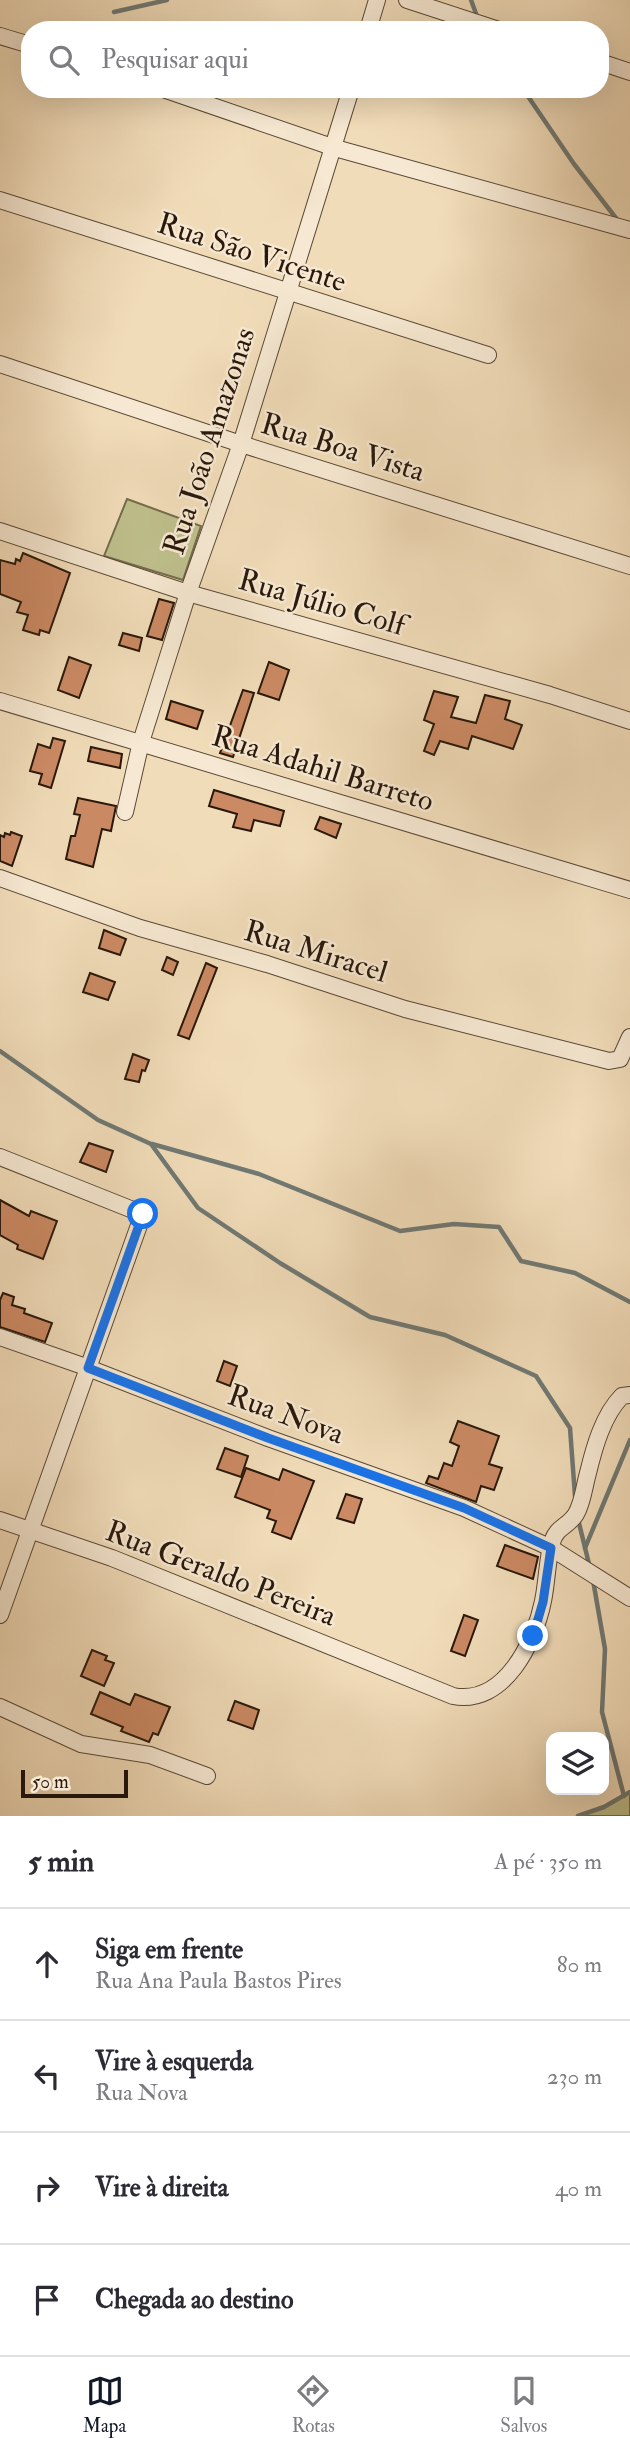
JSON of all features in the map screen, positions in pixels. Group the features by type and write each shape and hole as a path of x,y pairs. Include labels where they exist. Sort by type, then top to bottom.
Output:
{"street":[{"path":"371,21 377,0"},
{"path":"407,0 471,21"},
{"path":"0,36 21,42"},
{"path":"609,65 630,72"},
{"path":"189,98 335,148 630,230"},
{"name":"Rua João Amazonas","path":"125,812 141,742 188,593 241,444 349,98"},
{"name":"Rua São Vicente","path":"0,200 488,355"},
{"name":"Rua Boa Vista","path":"0,364 241,444 630,566"},
{"name":"Rua Júlio Colf","path":"0,531 188,593 536,691 630,721"},
{"name":"Rua Adahil Barreto","path":"0,701 630,890"},
{"name":"Rua Miracel","path":"0,878 140,928 267,964 405,1009 609,1061 620,1059 630,1037"},
{"path":"0,1157 143,1214 0,1615"},
{"name":"Rua Nova","path":"0,1337 464,1508 551,1548 630,1598"},
{"path":"551,1548 557,1532 577,1513 588,1470 607,1416 622,1395 630,1395"},
{"name":"Rua Geraldo Pereira","path":"0,1520 112,1558 460,1697 482,1694 497,1685 517,1663 533,1636 543,1602 551,1548"},
{"path":"0,1707 81,1744 150,1755 207,1776"}],"green space":[{"path":"127,499 201,526 183,580 104,556"},
{"path":"630,1792 630,1816 578,1816 604,1807"}],"building":[{"path":"23,553 70,573 49,633 40,630 39,635 23,630 28,615 17,612 21,602 0,594 0,560 15,564 16,559 20,561"},
{"path":"159,599 174,603 162,640 147,636"},
{"path":"123,633 142,638 139,651 119,645"},
{"path":"69,657 91,665 79,698 58,690"},
{"path":"269,662 289,670 279,700 258,693"},
{"path":"243,690 254,693 233,757 220,753"},
{"path":"434,691 458,697 451,717 476,723 485,695 510,701 505,719 522,725 513,749 472,736 468,749 440,741 434,755 424,751 434,724 424,720"},
{"path":"171,701 203,711 197,729 166,719"},
{"path":"53,738 65,741 51,788 39,784 42,774 30,771 38,744 50,748"},
{"path":"91,747 122,754 120,768 88,761"},
{"path":"214,790 284,811 280,826 254,820 251,831 233,827 237,814 209,806"},
{"path":"78,798 116,806 111,831 102,829 93,867 66,859 71,836 75,836 80,815 74,814"},
{"path":"320,817 341,824 336,838 315,829"},
{"path":"11,832 22,836 12,866 0,861 0,835 4,837 5,833 10,835"},
{"path":"104,930 126,939 120,955 99,948"},
{"path":"167,957 178,962 173,975 162,970"},
{"path":"206,963 217,968 189,1039 178,1035"},
{"path":"90,973 115,982 108,1000 83,992"},
{"path":"133,1054 149,1060 145,1071 142,1070 139,1082 125,1079"},
{"path":"89,1143 113,1151 106,1172 80,1162"},
{"path":"0,1200 29,1216 31,1211 57,1221 43,1259 17,1249 18,1245 0,1235"},
{"path":"3,1293 14,1297 12,1305 25,1309 24,1313 52,1323 45,1342 0,1327 0,1300"},
{"path":"224,1361 237,1366 230,1386 217,1381"},
{"path":"458,1421 499,1436 489,1464 502,1468 494,1490 481,1486 476,1502 426,1483 429,1476 438,1479 444,1463 452,1466 459,1446 450,1442"},
{"path":"225,1448 248,1456 241,1477 217,1469"},
{"path":"246,1468 279,1480 283,1469 314,1481 291,1539 272,1532 276,1521 267,1518 270,1510 235,1497"},
{"path":"346,1494 362,1499 354,1523 337,1518"},
{"path":"505,1545 538,1557 533,1579 497,1566"},
{"path":"464,1615 478,1620 465,1656 451,1651"},
{"path":"92,1650 107,1656 105,1660 114,1663 104,1686 81,1676"},
{"path":"100,1692 130,1705 135,1694 170,1707 158,1735 153,1733 149,1742 121,1731 123,1727 91,1714"},
{"path":"235,1701 259,1710 253,1729 228,1720"}],"waterway":[{"path":"114,12 167,0"},
{"path":"471,0 478,19"},
{"path":"529,98 574,164 619,222"},
{"path":"0,1051 98,1120 151,1144 198,1208 280,1263 370,1317 445,1335 536,1376 570,1428 575,1496"},
{"path":"152,1144 259,1174 400,1231 454,1224 499,1227 521,1261 575,1273 630,1302"},
{"path":"585,1548 630,1440"},
{"path":"578,1519 590,1568"},
{"path":"593,1580 605,1649 602,1712 624,1796"},
{"path":"578,1816 604,1807 630,1792"}],"route":[{"path":"143,1214 88,1368 268,1438 464,1508 551,1548 543,1602 533,1636"}]}
